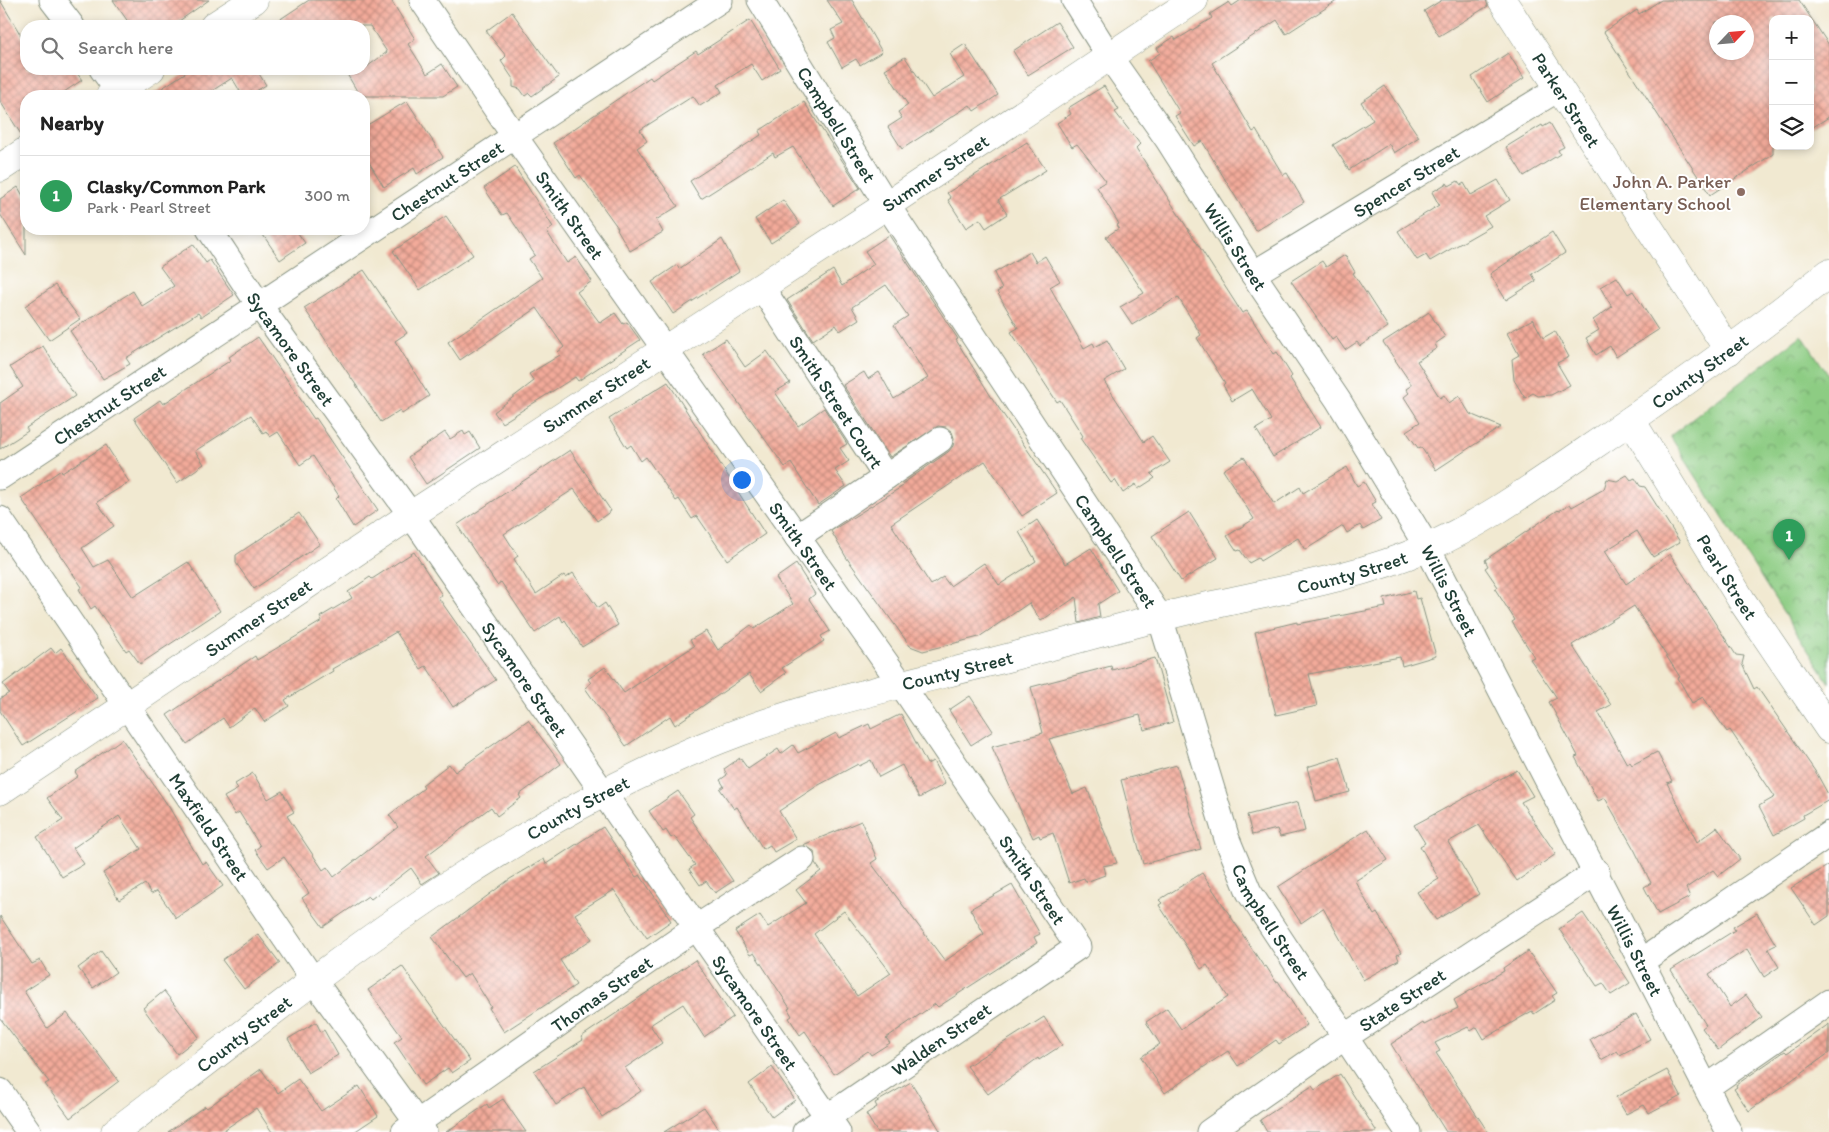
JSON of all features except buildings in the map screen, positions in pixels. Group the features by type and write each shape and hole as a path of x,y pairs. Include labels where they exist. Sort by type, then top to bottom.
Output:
{"main road":[{"path":"223,20 254,0"},
{"name":"Summer Street","path":"0,791 411,515 762,288 1194,0"},
{"name":"Parker Street","path":"1502,0 1729,351"},
{"path":"122,90 143,75"},
{"path":"0,168 20,155"},
{"name":"County Street","path":"115,1132 314,981 447,884 505,847 602,793 680,756 756,726 828,703 1160,617 1343,574 1391,561 1428,547 1514,498 1631,420 1729,351 1829,273"},
{"name":"Pearl Street","path":"1631,420 1742,601 1829,730"}],"street":[{"path":"52,0 67,20"},
{"name":"Smith Street","path":"422,0 515,137 901,684 1078,947"},
{"name":"Chestnut Street","path":"370,233 720,0"},
{"name":"Campbell Street","path":"760,0 887,205 1160,617 1227,839 1249,892 1408,1132"},
{"name":"Willis Street","path":"1074,0 1109,56 1168,140 1253,274 1338,400 1428,547 1597,872 1729,1132"},
{"path":"106,75 115,90"},
{"name":"Spencer Street","path":"1253,274 1558,89"},
{"name":"Sycamore Street","path":"213,235 260,305 411,515 832,1124"},
{"name":"Chestnut Street","path":"0,478 366,235"},
{"name":"Smith Street Court","path":"762,288 886,477 797,537"},
{"path":"886,477 940,440"},
{"name":"Maxfield Street","path":"0,519 415,1129"},
{"path":"1642,961 1829,834"},
{"name":"Thomas Street","path":"415,1129 697,927 802,858"},
{"name":"State Street","path":"1209,1132 1345,1037 1597,872"},
{"name":"Walden Street","path":"805,1132 832,1124 1078,947"},
{"path":"1707,1087 1829,1002"},
{"path":"0,1091 29,1132"}],"green space":[{"path":"1802,335 1829,376 1829,683 1670,436"}],"place":[{"name":"John A. Parker Elementary School","path":"1741,192"},
{"name":"Clasky/Common Park","path":"1789,560"}]}
